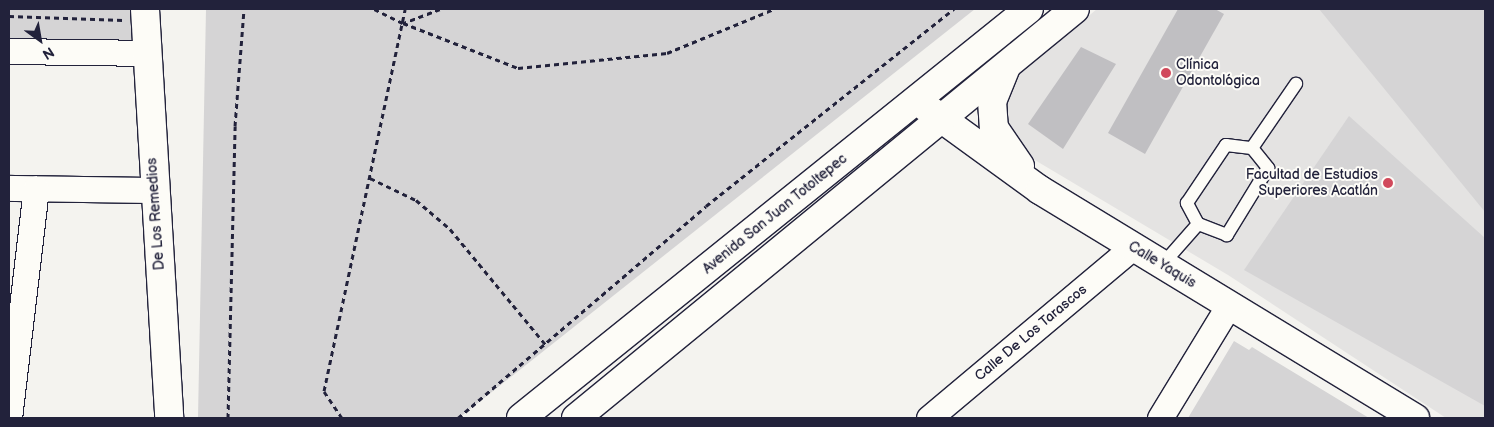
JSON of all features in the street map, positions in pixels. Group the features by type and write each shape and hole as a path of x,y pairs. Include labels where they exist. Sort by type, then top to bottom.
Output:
{"main road":[{"name":"Avenida San Juan Totoltepec","path":"521,418 1028,9"},
{"path":"576,418 1075,9"},
{"name":"De Los Remedios","path":"134,12 146,52 169,418"},
{"path":"1006,65 992,101 994,128 1040,190"},
{"name":"Calle Yaquis","path":"916,100 1040,190 1415,418"}],"street":[{"path":"9,52 146,52"},
{"path":"9,188 155,190"},
{"path":"9,418 36,189"},
{"name":"Calle De Los Tarascos","path":"928,418 1133,247"},
{"path":"1160,418 1229,305"}],"lane":[{"path":"1252,148 1296,84"},
{"path":"1226,145 1252,148 1268,168 1227,235 1198,224 1187,203 1226,145"},
{"path":"1162,265 1198,224"}],"path":[{"path":"228,418 235,126 244,9"},
{"path":"374,9 403,23 518,68 667,53 774,9"},
{"path":"342,418 324,391 405,9"},
{"path":"403,23 440,9"},
{"path":"458,418 546,345 706,206 954,9"},
{"path":"9,16 123,20 134,12"},
{"path":"370,178 416,200 450,229 546,345"}],"shaded area":[{"path":"9,9 137,9 138,44 9,41"},
{"path":"206,9 975,9 459,418 198,418"},
{"path":"1097,9 1485,9 1485,418 1446,418 1228,275 1023,153 1008,123 1007,100 1015,77"},
{"path":"1319,9 1485,9 1485,212"},
{"path":"1349,116 1485,238 1485,406 1244,270"},
{"path":"1234,341 1249,350 1252,347 1369,418 1188,418"}],"building":[{"name":"Clínica Odontológica","path":"1178,9 1215,9 1224,14 1145,154 1108,133"},
{"path":"1081,47 1116,64 1063,149 1028,124"}],"place":[{"name":"Clínica Odontológica","path":"1166,73"},
{"name":"Facultad de Estudios Superiores Acatlán","path":"1388,183"}]}
